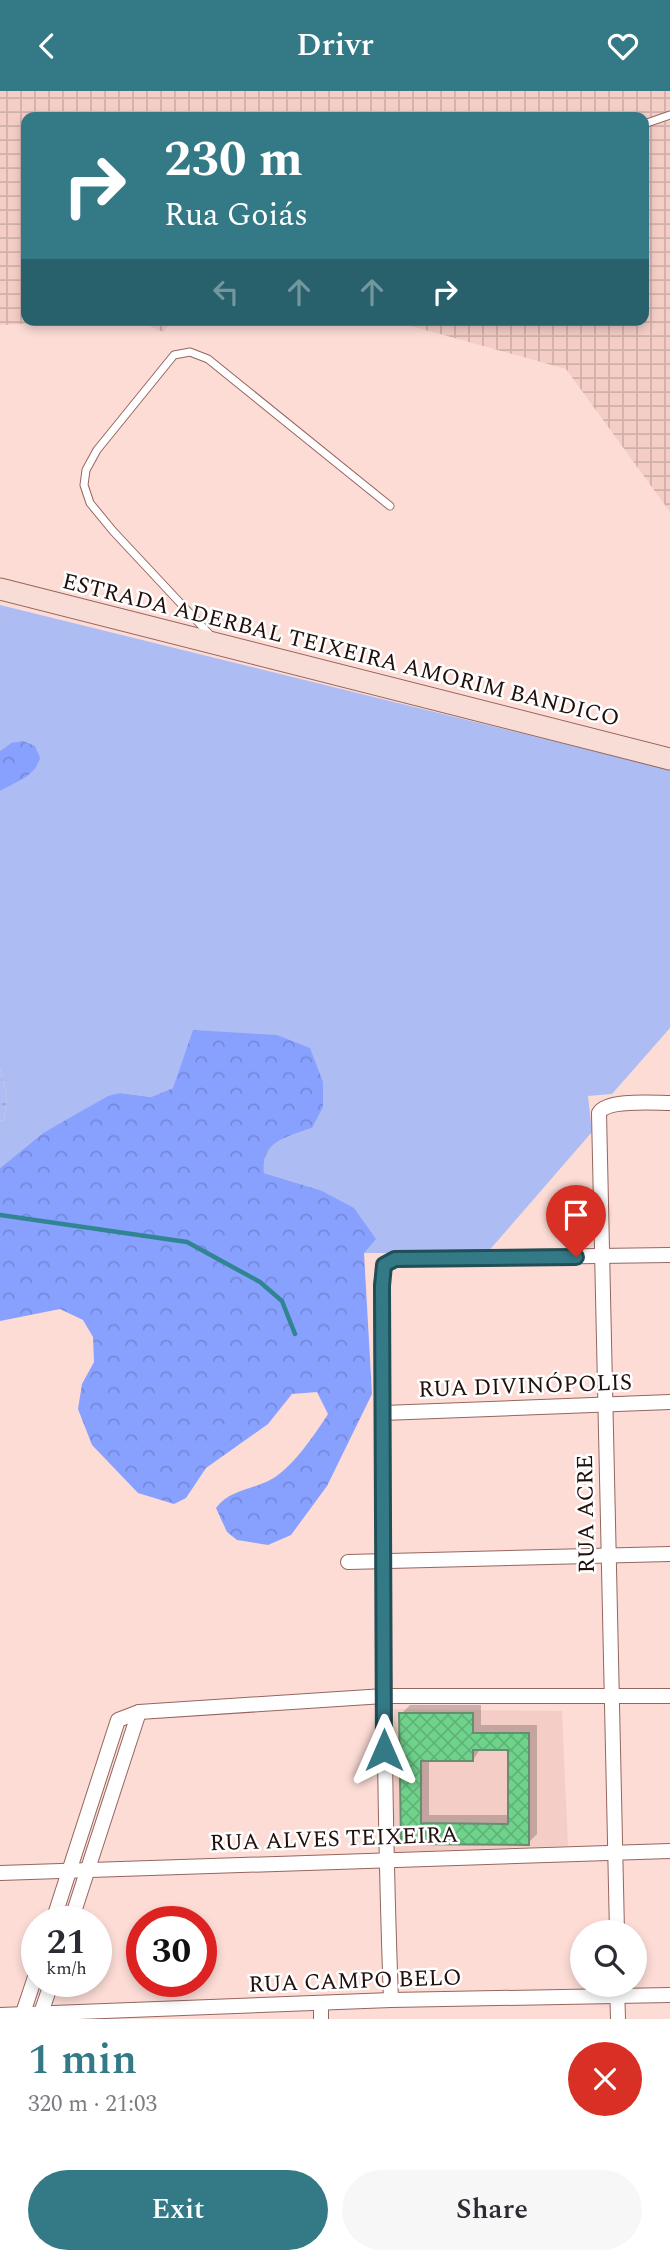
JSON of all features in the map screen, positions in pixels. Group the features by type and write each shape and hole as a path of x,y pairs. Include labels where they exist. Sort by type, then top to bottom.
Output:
{"main road":[{"name":"ESTRADA ADERBAL TEIXEIRA AMORIM BANDICO","path":"0,589 670,759"}],"street":[{"name":"RUA ACRE","path":"617,1920 599,1113 604,1107 613,1104 670,1103"},
{"path":"391,2000 385,1859 383,1270 387,1261 395,1259 670,1255"},
{"name":"RUA DIVINÓPOLIS","path":"383,1413 670,1402"},
{"path":"348,1562 670,1554"},
{"path":"58,1906 118,1720 139,1712 384,1696 670,1696"},
{"path":"76,1906 139,1712"},
{"name":"RUA ALVES TEIXEIRA","path":"0,1873 670,1851"},
{"name":"RUA CAMPO BELO","path":"0,2015 40,2017 570,1992"},
{"name":"RUA CAMPO BELO","path":"647,1993 670,1995"},
{"path":"22,2017 29,1997"},
{"path":"40,2017 46,1997"},
{"path":"617,1997 618,2019"},
{"path":"321,2003 321,2019"}],"lane":[{"path":"649,122 670,115"},
{"path":"219,645 113,531 85,493 84,479 90,462 169,359 181,352 190,352 208,359 390,506"}],"shaded area":[{"path":"0,91 670,91 670,512 566,369 412,326 649,326 649,112 21,112 21,324 0,325"},
{"path":"150,326 168,326 163,332"},
{"path":"394,1709 562,1711 568,1846 394,1852","holes":["473,1713 473,1761 400,1761","529,1733 529,1845 401,1844 401,1776 421,1776 421,1823 508,1824 508,1750 494,1750"]}],"green space":[{"path":"0,605 670,770 670,1028 612,1094 588,1096 592,1132 487,1253 364,1253 320,1190 264,1173 264,1162 271,1147 285,1138 312,1128 173,1088 151,1097 120,1093 43,1133 0,1168 0,1121 4,1120 7,1096 0,1069 0,791 35,769 11,743 0,751"},
{"path":"23,741 35,746 40,758 35,769 0,791 0,751 11,743"},
{"path":"193,1030 277,1035 310,1048 323,1082 323,1107 312,1128 285,1138 271,1147 264,1162 264,1173 320,1190 354,1208 376,1239 364,1253 372,1394 327,1486 291,1535 268,1545 237,1540 227,1532 216,1508 227,1497 270,1480 295,1460 328,1414 317,1392 292,1394 268,1424 206,1468 186,1498 174,1504 138,1493 92,1445 78,1409 82,1384 94,1362 93,1337 83,1320 60,1309 0,1321 0,1168 43,1133 108,1096 120,1093 151,1097 173,1088"},
{"path":"0,1069 7,1096 4,1120 0,1121"}],"building":[{"path":"399,1713 473,1713 473,1733 529,1733 529,1845 401,1844","holes":["473,1750 508,1750 508,1824 421,1823 421,1761 473,1761"]}],"waterway":[{"path":"0,1215 187,1242 260,1282 282,1301 295,1334"}],"route":[{"path":"384,1750 384,1265 395,1259 576,1257"}]}
